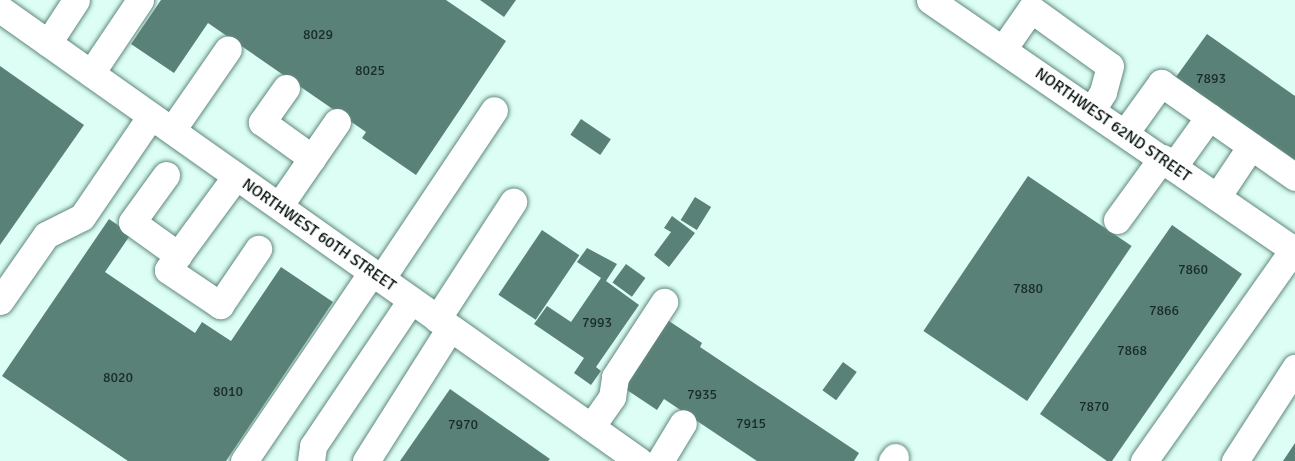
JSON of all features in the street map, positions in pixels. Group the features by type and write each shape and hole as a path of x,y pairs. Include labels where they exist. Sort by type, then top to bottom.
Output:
{"street":[{"path":"48,43 76,0"},
{"path":"91,73 140,0"},
{"name":"NORTHWEST 62ND STREET","path":"930,0 1168,163 1292,244"},
{"path":"1003,49 1034,5 1110,66 1103,92 1092,110"},
{"name":"NORTHWEST 60TH STREET","path":"0,9 444,323 601,443 639,461"},
{"path":"0,301 46,235 82,217 161,123 228,49"},
{"path":"1125,133 1161,83 1295,177"},
{"path":"286,88 262,122 312,158"},
{"path":"244,461 494,110"},
{"path":"1118,220 1209,117"},
{"path":"279,206 337,122"},
{"path":"1217,196 1251,146"},
{"path":"166,175 132,222 178,255"},
{"path":"236,176 168,270 220,305 258,249"},
{"path":"366,461 513,202"},
{"path":"1144,461 1292,244"},
{"path":"311,461 313,446 411,300"},
{"path":"601,443 615,377 664,302"},
{"path":"1235,461 1295,368"},
{"path":"660,461 683,423"}],"building":[{"path":"161,0 446,0 506,41 416,175 362,138 366,132 208,23 174,73 131,44"},
{"path":"480,0 516,0 504,17"},
{"path":"1207,34 1295,96 1295,160 1176,77"},
{"path":"0,66 84,125 0,245"},
{"path":"581,119 611,139 600,155 570,135"},
{"path":"1028,176 1132,246 1027,401 923,331"},
{"path":"695,197 711,207 697,230 681,220"},
{"path":"672,216 695,233 669,267 654,255 671,232 664,228"},
{"path":"109,219 131,234 105,272 195,333 202,322 231,341 281,267 333,302 226,461 128,461 2,376"},
{"path":"1172,225 1242,274 1112,461 1107,461 1040,414"},
{"path":"542,230 579,255 536,320 498,295"},
{"path":"587,248 617,264 606,281 639,305 596,367 601,371 591,385 574,373 584,358 534,324 547,306 571,322 601,278 577,262"},
{"path":"626,264 645,278 632,297 612,283"},
{"path":"666,319 702,343 700,347 859,453 854,461 757,461 664,399 657,410 621,386"},
{"path":"843,362 857,372 836,400 822,390"},
{"path":"450,389 550,459 548,461 400,461"},
{"path":"1295,443 1295,461 1283,461"}]}
